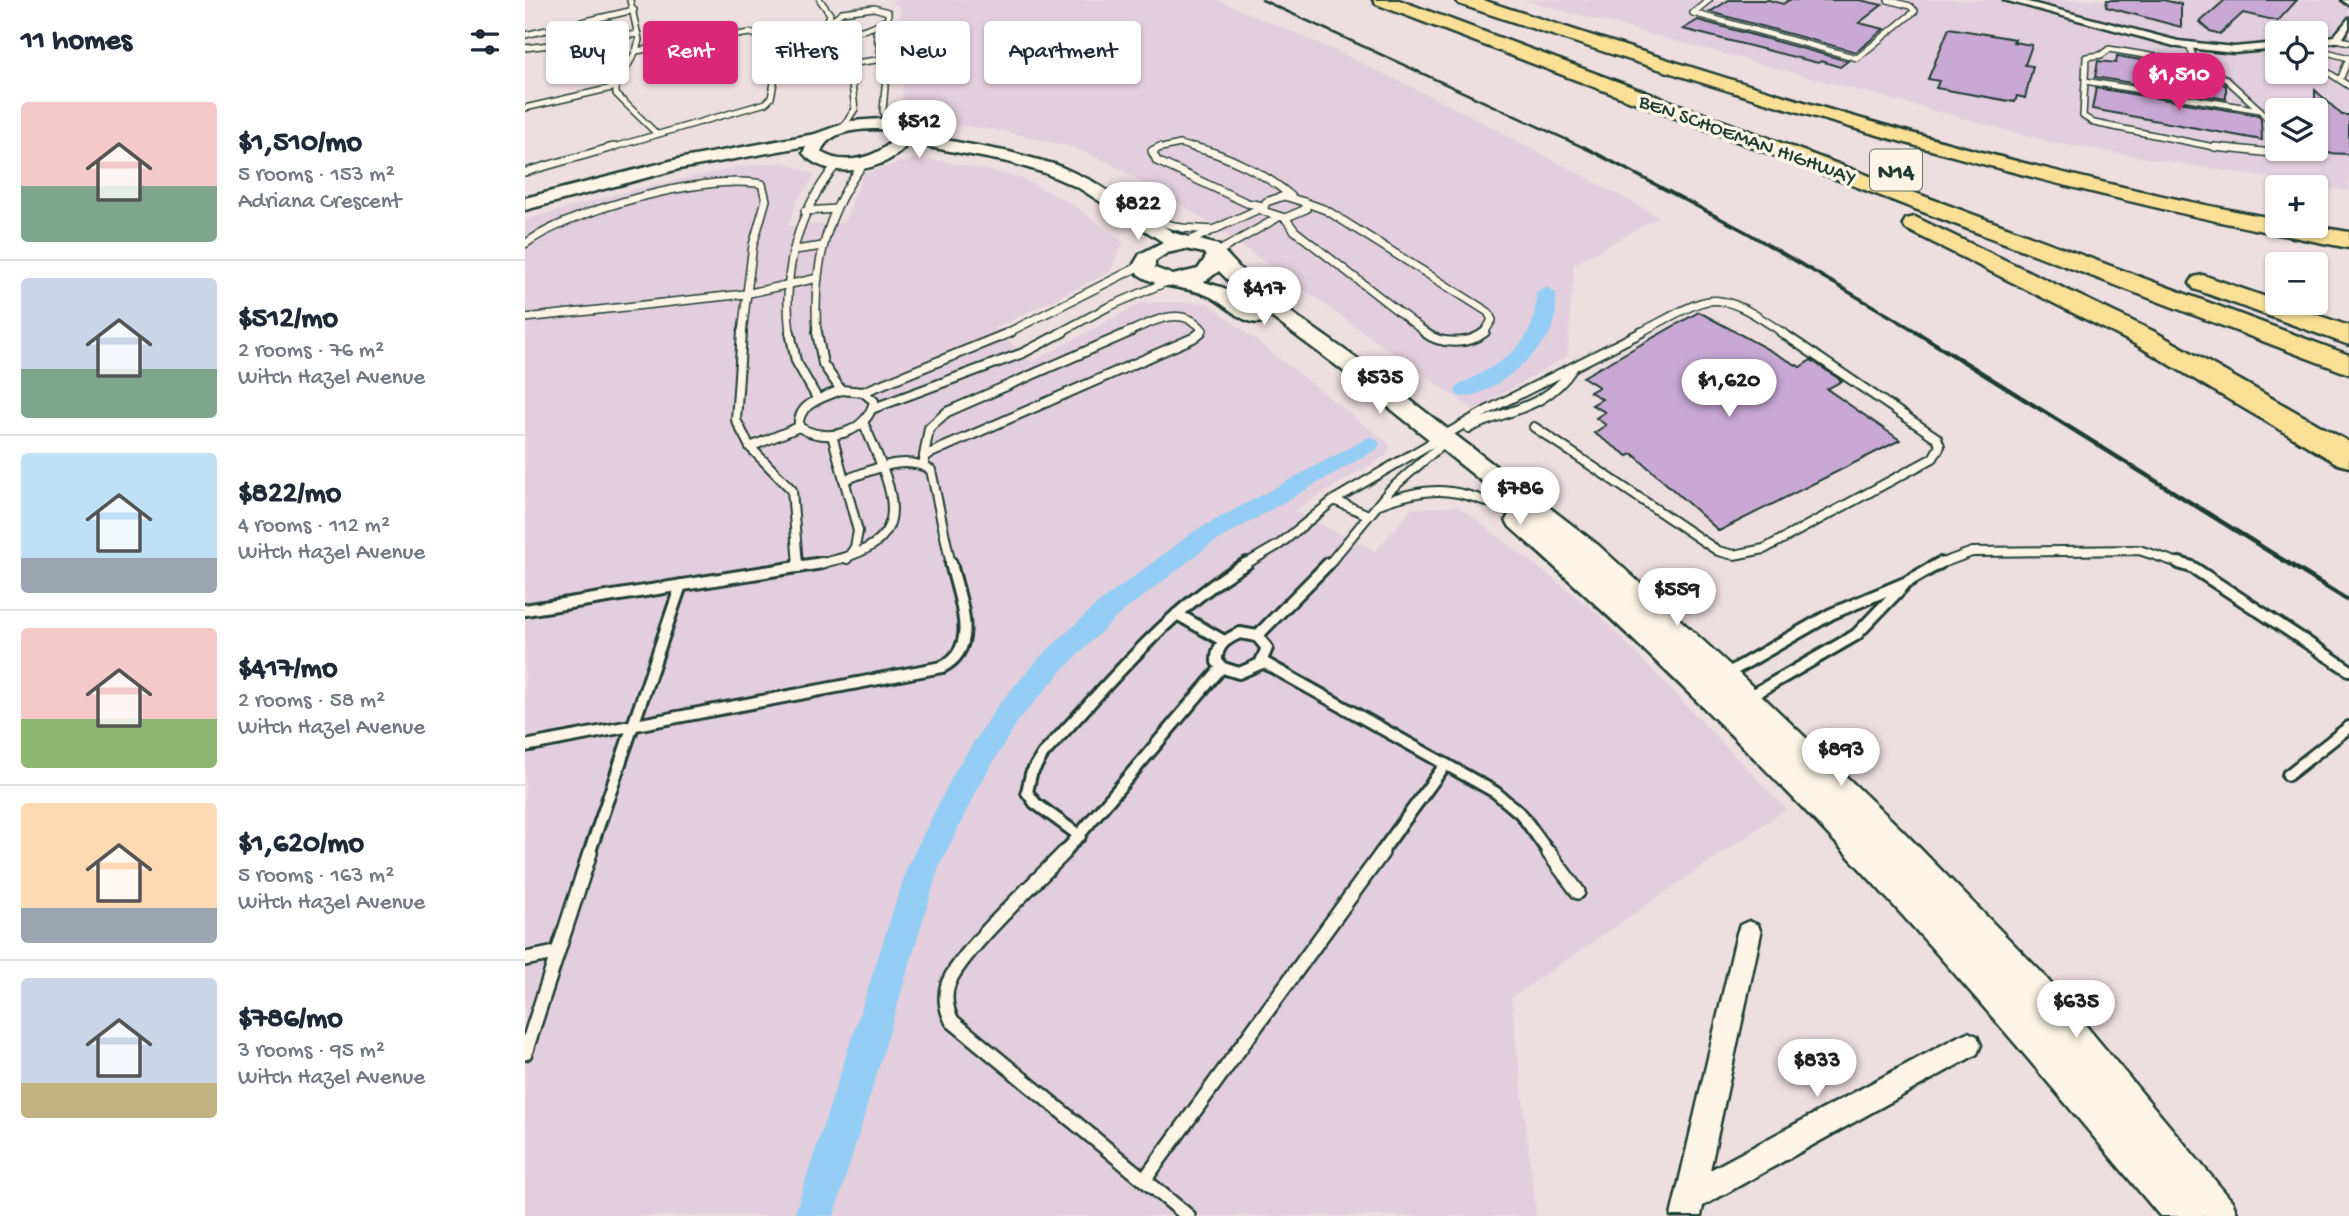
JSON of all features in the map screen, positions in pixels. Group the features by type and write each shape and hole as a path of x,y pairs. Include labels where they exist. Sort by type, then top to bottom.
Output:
{"highway":[{"name":"BEN SCHOEMAN HIGHWAY","path":"1382,0 2349,365"},
{"name":"BEN SCHOEMAN HIGHWAY","path":"1445,0 1910,175"},
{"path":"1465,0 1786,104 1960,155 2096,188 2349,240"},
{"path":"1539,61 1818,179 1947,239 2145,338 2349,456"},
{"path":"1761,141 1876,193 2349,382"},
{"path":"2096,188 2265,214"},
{"path":"2328,224 2349,227"},
{"path":"2181,275 2349,337"}],"street":[{"path":"2009,0 2189,46 2234,50 2265,47"},
{"path":"2328,40 2337,38 2349,21"},
{"path":"525,204 678,164 822,138 842,129 869,124 896,138 1001,155 1049,168 1093,188 1121,208 1184,243"},
{"path":"812,153 816,143 822,138"},
{"path":"769,149 812,153 825,162 837,164 867,160 896,138"},
{"path":"1121,208 1135,233 1150,275 1231,299 1438,444 1621,579 1917,904 2188,1216"},
{"path":"1145,261 1161,247 1184,243 1204,246 1254,295 1438,444 1508,510 1725,693 1889,840 2029,986 2217,1216"},
{"path":"1175,281 1210,270 1215,256"},
{"path":"1688,1206 1749,933"},
{"path":"1688,1206 1968,1045"}],"lane":[{"path":"631,0 638,34 636,51 616,87 616,94 657,134"},
{"path":"820,0 830,14 828,20"},
{"path":"1709,0 1693,13 1857,58 1915,11 1910,6 1888,0"},
{"path":"859,1 888,12 886,21"},
{"path":"828,20 842,12 874,8"},
{"path":"525,36 635,10"},
{"path":"525,172 766,103 771,98 780,59 757,35 750,33 636,51"},
{"path":"525,48 638,34"},
{"path":"2337,38 2349,42"},
{"path":"2189,46 2199,64"},
{"path":"2109,49 2199,64 2227,79 2260,110 2269,121 2275,150 2272,153 2237,151 2094,123 2083,116 2084,81 2086,57 2101,55 2109,49"},
{"path":"2328,52 2349,58 2340,80"},
{"path":"2328,72 2349,86"},
{"path":"2084,81 2260,110"},
{"path":"842,129 855,109 852,84"},
{"path":"886,84 883,111 896,138"},
{"path":"525,108 616,87"},
{"path":"1167,143 1190,144 1281,187 1291,196 1326,210 1488,312 1492,320 1490,328 1483,334 1457,342 1432,338 1281,218 1266,214 1263,207 1247,203 1157,161 1152,151 1167,143"},
{"path":"841,390 827,372 819,347 818,278 824,246 836,209 852,175 867,160"},
{"path":"817,398 796,363 791,344 792,283 795,250 805,211 837,164"},
{"path":"525,234 715,181 754,180 762,184 766,200 753,245 745,294 736,420 750,447 792,489 795,499 798,567"},
{"path":"1184,243 1263,207 1271,200 1291,196"},
{"path":"1215,256 1281,218 1303,212 1304,202"},
{"path":"1121,208 1173,227 1215,230"},
{"path":"805,211 836,209"},
{"path":"525,244 544,230"},
{"path":"795,250 824,246"},
{"path":"799,427 800,412 817,398 841,390 863,392 974,349 1053,314 1145,261"},
{"path":"525,318 745,294 818,278"},
{"path":"799,427 812,435 832,435 863,422 874,408 989,366 1175,281"},
{"path":"1257,636 1343,548 1390,490 1438,444 1488,410 1704,300 1732,301 1922,427 1937,438 1940,446 1933,458 1763,549 1734,555 1718,551 1534,427"},
{"path":"525,746 929,672 954,661 964,648 966,636 932,475 924,460 925,430 935,417 958,406 1161,318 1176,315 1188,317 1197,321 1203,330 1193,338 924,460 844,480"},
{"path":"974,349 989,366"},
{"path":"1080,836 1035,803 1027,792 1031,774 1043,754 1177,614 1220,579 1300,529 1334,500 1374,474 1477,424 1523,411 1555,393 1574,368"},
{"path":"863,392 874,401 874,408"},
{"path":"525,610 847,559 872,551 889,534 894,517 889,485 863,422"},
{"path":"750,447 799,427"},
{"path":"832,435 858,531 855,547 847,559"},
{"path":"1379,505 1415,489 1435,487 1466,493 1508,510"},
{"path":"1334,500 1368,515"},
{"path":"1725,693 1831,614 1907,582 1948,558 1972,552 2139,550 2192,568 2349,670"},
{"path":"1725,693 1856,635 1907,582"},
{"path":"525,1053 555,953 630,727 681,585"},
{"path":"1177,614 1224,641"},
{"path":"1240,634 1257,636 1267,648 1263,662 1247,673 1229,672 1221,668 1216,655 1224,641 1240,634"},
{"path":"1263,662 1495,792 1521,814 1578,892"},
{"path":"1188,1216 952,1021 944,1006 946,984 958,965 1080,836 1221,668"},
{"path":"2288,775 2349,727"},
{"path":"1145,1179 1445,765"},
{"path":"525,958 555,953"}],"shaded area":[{"path":"890,0 1218,0 1332,49 1467,114 1659,217 1574,264 1567,356 1474,410 1207,221 1108,162 1072,147 998,130 930,122 913,114 903,101 902,84 970,84 970,21 900,21 900,7"},
{"path":"1524,0 2349,0 2349,191 2328,188 2328,175 2265,175 2265,177 2050,142"},
{"path":"913,159 942,161 1019,177 1072,204 1123,242 1110,272 995,328 1032,362 1141,303 1208,303 1390,445 1387,455 1293,511 1376,551 1412,509 1458,506 1596,612 1786,809 1511,998 1536,1216 525,1216 525,220 628,191 743,166 784,162 815,175 798,199 788,226 844,223 864,173"}],"building":[{"path":"1729,0 1769,0 1783,4 1789,0 1860,0 1882,5 1859,23 1884,29 1856,52 1710,12"},
{"path":"2107,0 2163,0 2181,4 2181,27 2106,7"},
{"path":"2225,0 2297,0 2278,21 2243,13 2220,34 2210,31 2200,22"},
{"path":"1698,20 1848,61 1840,67 1821,61 1818,63 1683,29"},
{"path":"1949,28 2015,39 2013,42 2032,45 2025,65 2033,66 2025,98 2017,96 2015,102 1936,88 1939,81 1928,79"},
{"path":"2117,56 2182,67 2182,74 2217,80 2226,86 2226,99 2095,77 2098,61 2116,63"},
{"path":"2096,88 2258,115 2261,119 2262,140 2092,109"},
{"path":"2315,90 2324,98 2315,98"},
{"path":"2328,102 2342,115 2349,115 2349,154 2328,153"},
{"path":"1699,312 1800,367 1811,360 1842,381 1827,389 1900,440 1719,531 1633,454 1628,456 1594,433 1606,425 1596,418 1605,412 1592,405 1602,399 1590,392 1599,387 1583,377"}],"waterway":[{"path":"1466,391 1511,364 1535,341 1543,327 1547,311 1546,293"},
{"path":"814,1216 924,865 966,780 1008,713 1051,664 1105,612 1202,538 1369,444"}],"railway":[{"path":"1262,0 1587,149"},
{"path":"1584,147 1746,232 1919,333"},
{"path":"1916,332 2291,565"},
{"path":"2288,563 2349,601"}]}
